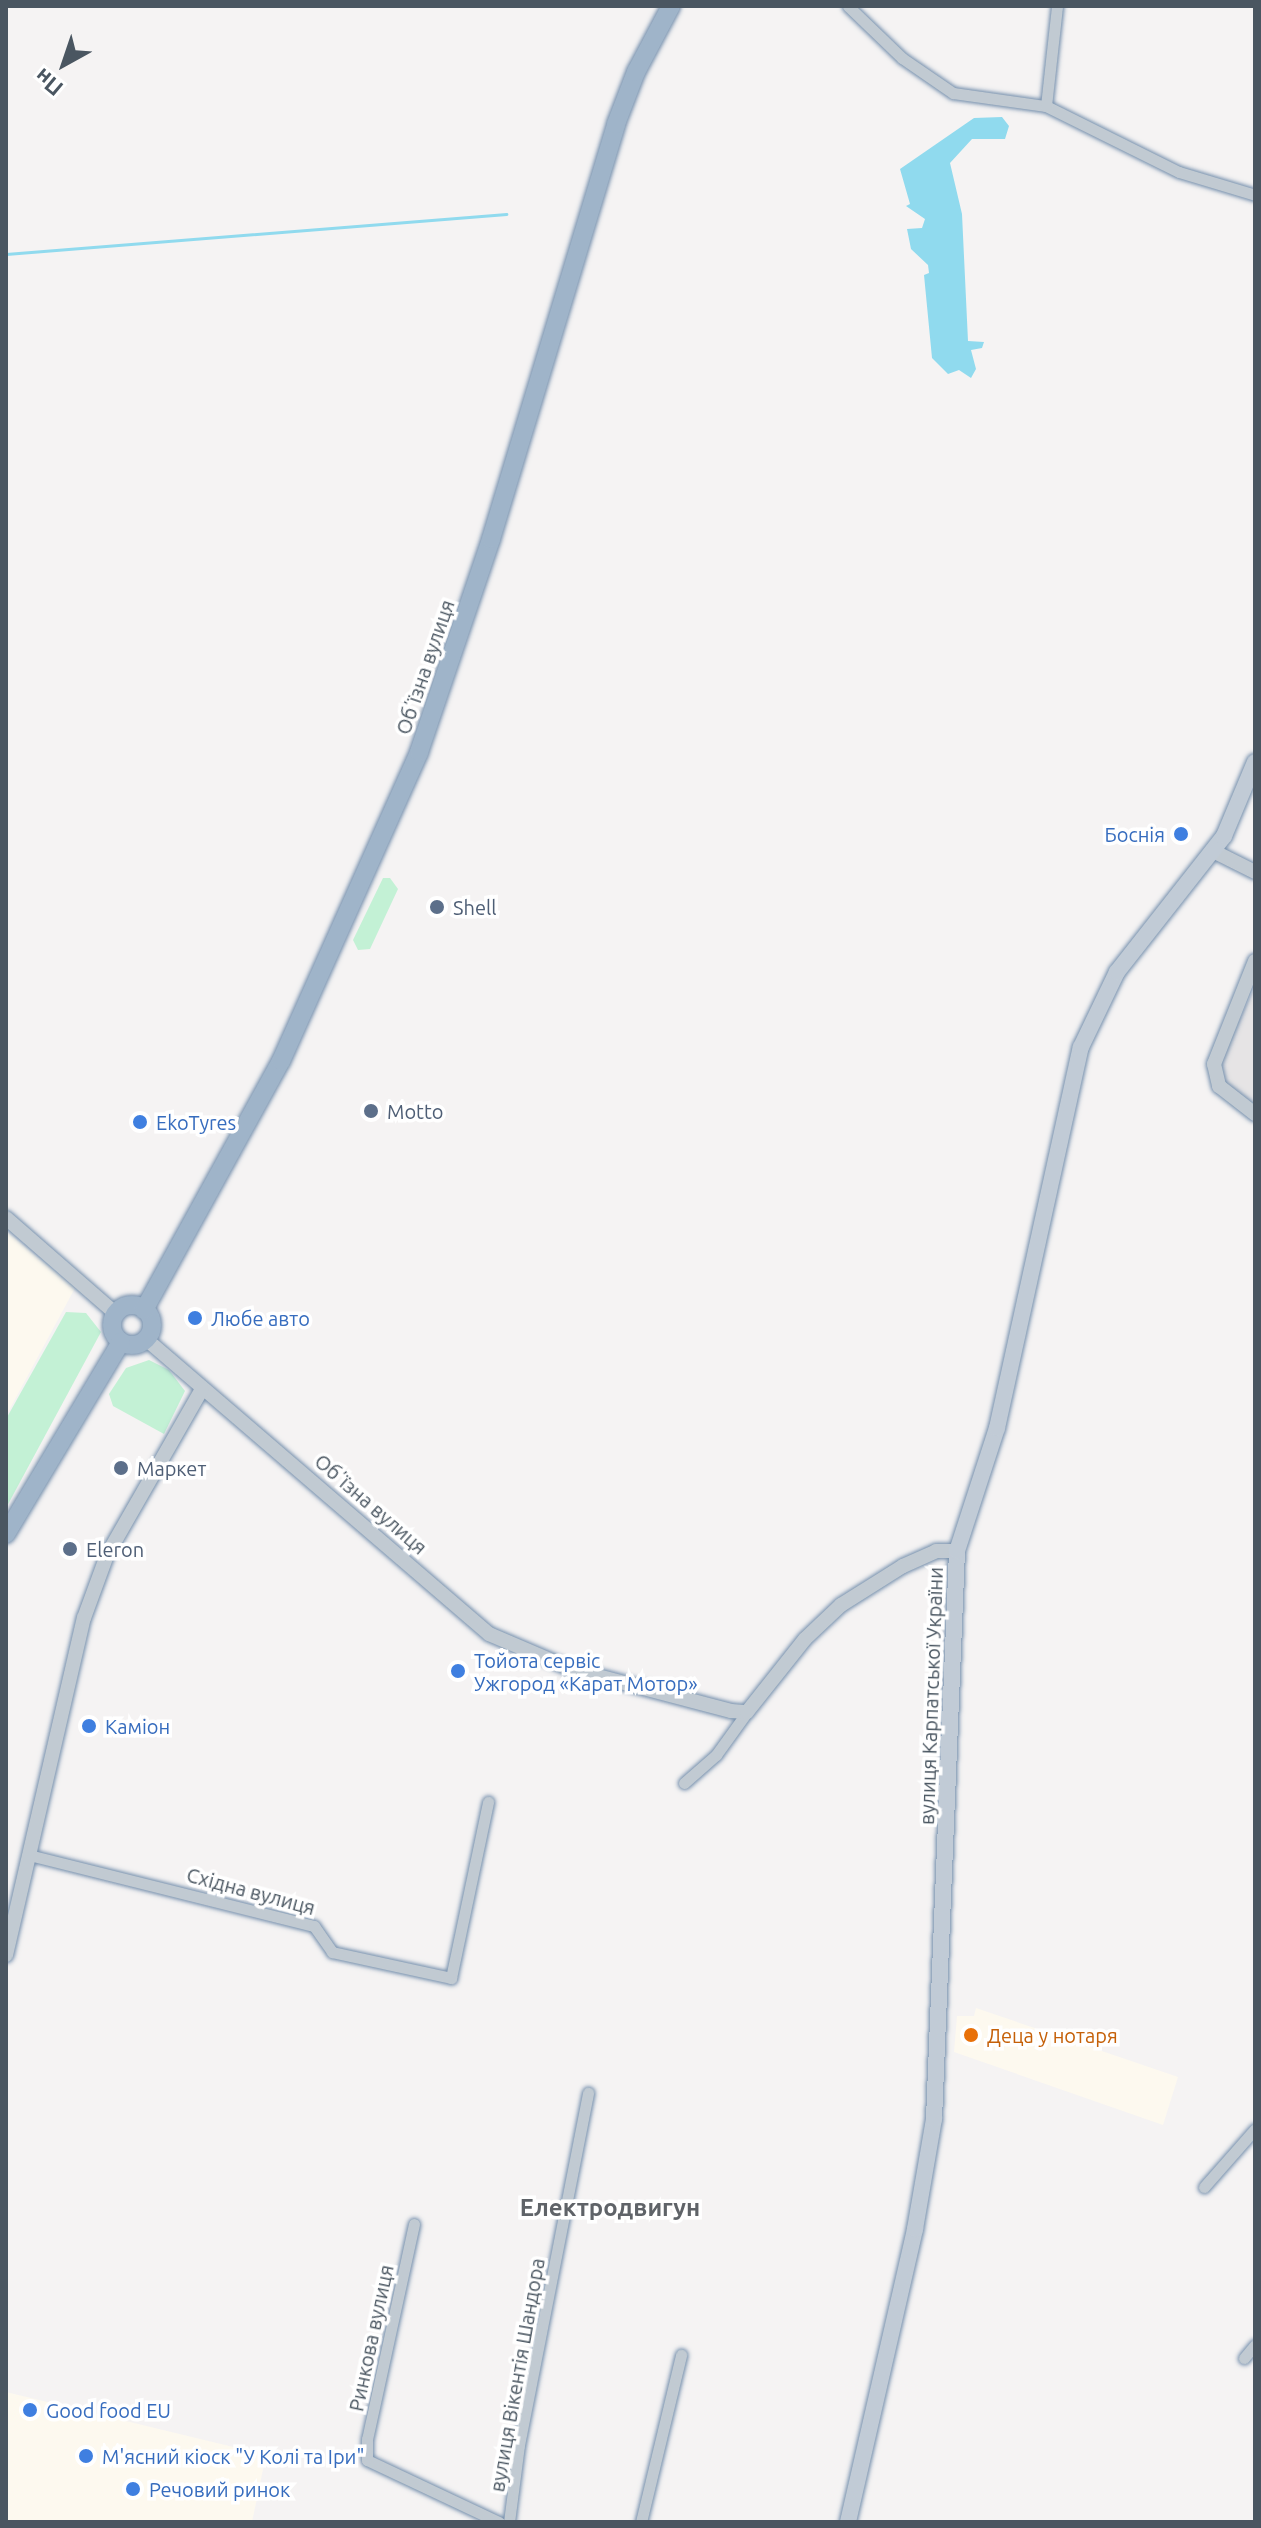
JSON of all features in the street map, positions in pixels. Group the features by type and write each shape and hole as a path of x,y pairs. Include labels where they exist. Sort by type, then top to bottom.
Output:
{"highway":[{"name":"Обʼїзна вулиця","path":"144,1310 281,1061 419,752 491,539 616,124 671,6"},
{"path":"132,1306 144,1310 151,1328 146,1339 134,1345 121,1342 113,1332 116,1314 132,1306"},
{"path":"6,1534 121,1342"}],"main road":[{"name":"вулиця Карпатської України","path":"848,2522 934,2119 956,1559 997,1428 1081,1047 1117,972 1213,851 1237,811 1255,762"}],"street":[{"path":"848,6 902,58 953,93 1046,106 1179,172 1255,195"},
{"path":"1046,106 1057,6"},
{"path":"1213,851 1249,869"},
{"path":"1255,961 1214,1064 1219,1086 1255,1114"},
{"path":"6,1218 116,1314"},
{"name":"Обʼїзна вулиця","path":"146,1339 470,1619 514,1649 584,1673 747,1712"},
{"path":"6,1955 71,1686 84,1618 107,1555 202,1389"},
{"path":"684,1783 716,1755 805,1639 841,1605 903,1566 936,1551 956,1559"},
{"name":"Східна вулиця","path":"29,1855 314,1926 332,1952 451,1978 488,1802"},
{"name":"вулиця Вікентія Шандора","path":"509,2522 519,2445 588,2093"},
{"path":"1204,2187 1255,2129"},
{"name":"Ринкова вулиця","path":"414,2224 367,2439 367,2460 499,2522"},
{"path":"1244,2358 1255,2345"},
{"path":"641,2522 681,2355"}],"shaded area":[{"path":"1255,986 1255,1106 1226,1089 1217,1070"},
{"path":"6,1231 75,1288 6,1416"},
{"path":"976,2008 1178,2077 1163,2125 954,2052 957,2016 974,2016"},
{"name":"Речовий ринок","path":"6,2392 266,2455 252,2522 6,2522"}],"green space":[{"path":"383,878 390,878 398,889 370,949 358,950 353,940"},
{"path":"66,1312 86,1313 101,1332 6,1508 6,1419"},
{"path":"149,1360 169,1370 185,1391 164,1434 113,1406 109,1394 126,1368"}],"water":[{"path":"1002,117 1009,126 1005,139 972,139 950,163 962,214 968,341 984,342 982,348 971,350 976,369 971,378 959,370 948,374 932,358 924,275 929,273 928,265 911,249 907,229 922,228 925,219 906,206 910,204 900,169 974,118"}],"waterway":[{"path":"6,254 506,214"}],"place":[{"name":"Боснія","path":"1181,834"},
{"name":"Shell","path":"437,907"},
{"name":"Motto","path":"371,1111"},
{"name":"EkoTyres","path":"140,1122"},
{"name":"Любе авто","path":"195,1318"},
{"name":"Маркет","path":"121,1468"},
{"name":"Eleron","path":"70,1549"},
{"name":"Тойота сервіс Ужгород «Карат Мотор»","path":"458,1671"},
{"name":"Каміон","path":"89,1726"},
{"name":"Деца у нотаря","path":"971,2035"},
{"name":"Good food EU","path":"30,2410"},
{"name":"М'ясний кіоск \"У Колі та Іри\"","path":"86,2456"},
{"name":"Речовий ринок","path":"133,2489"}],"district":[{"name":"Електродвигун","path":"610,2208"}]}
